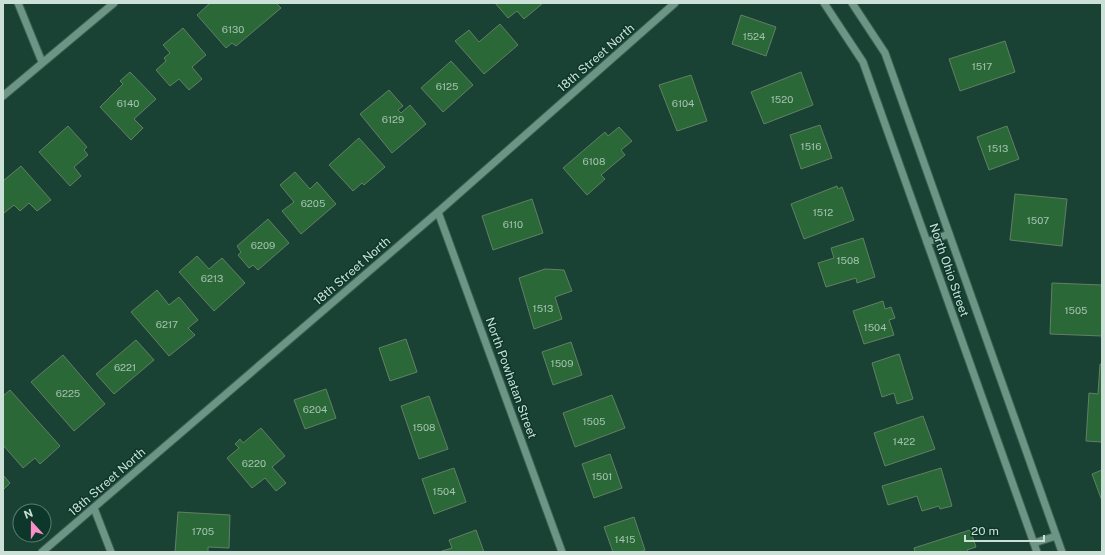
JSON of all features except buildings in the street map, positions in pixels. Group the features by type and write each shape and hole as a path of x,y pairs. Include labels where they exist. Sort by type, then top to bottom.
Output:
{"street":[{"path":"18,3 42,62"},
{"path":"3,96 114,3"},
{"name":"18th Street North","path":"42,552 438,212 674,3"},
{"name":"North Ohio Street","path":"824,3 863,62 1037,552"},
{"name":"North Ohio Street","path":"852,3 885,53 1062,552"},
{"name":"North Powhatan Street","path":"438,212 562,552"},
{"path":"927,242 949,234"},
{"path":"94,508 111,552"},
{"path":"1034,543 1056,536"}]}
